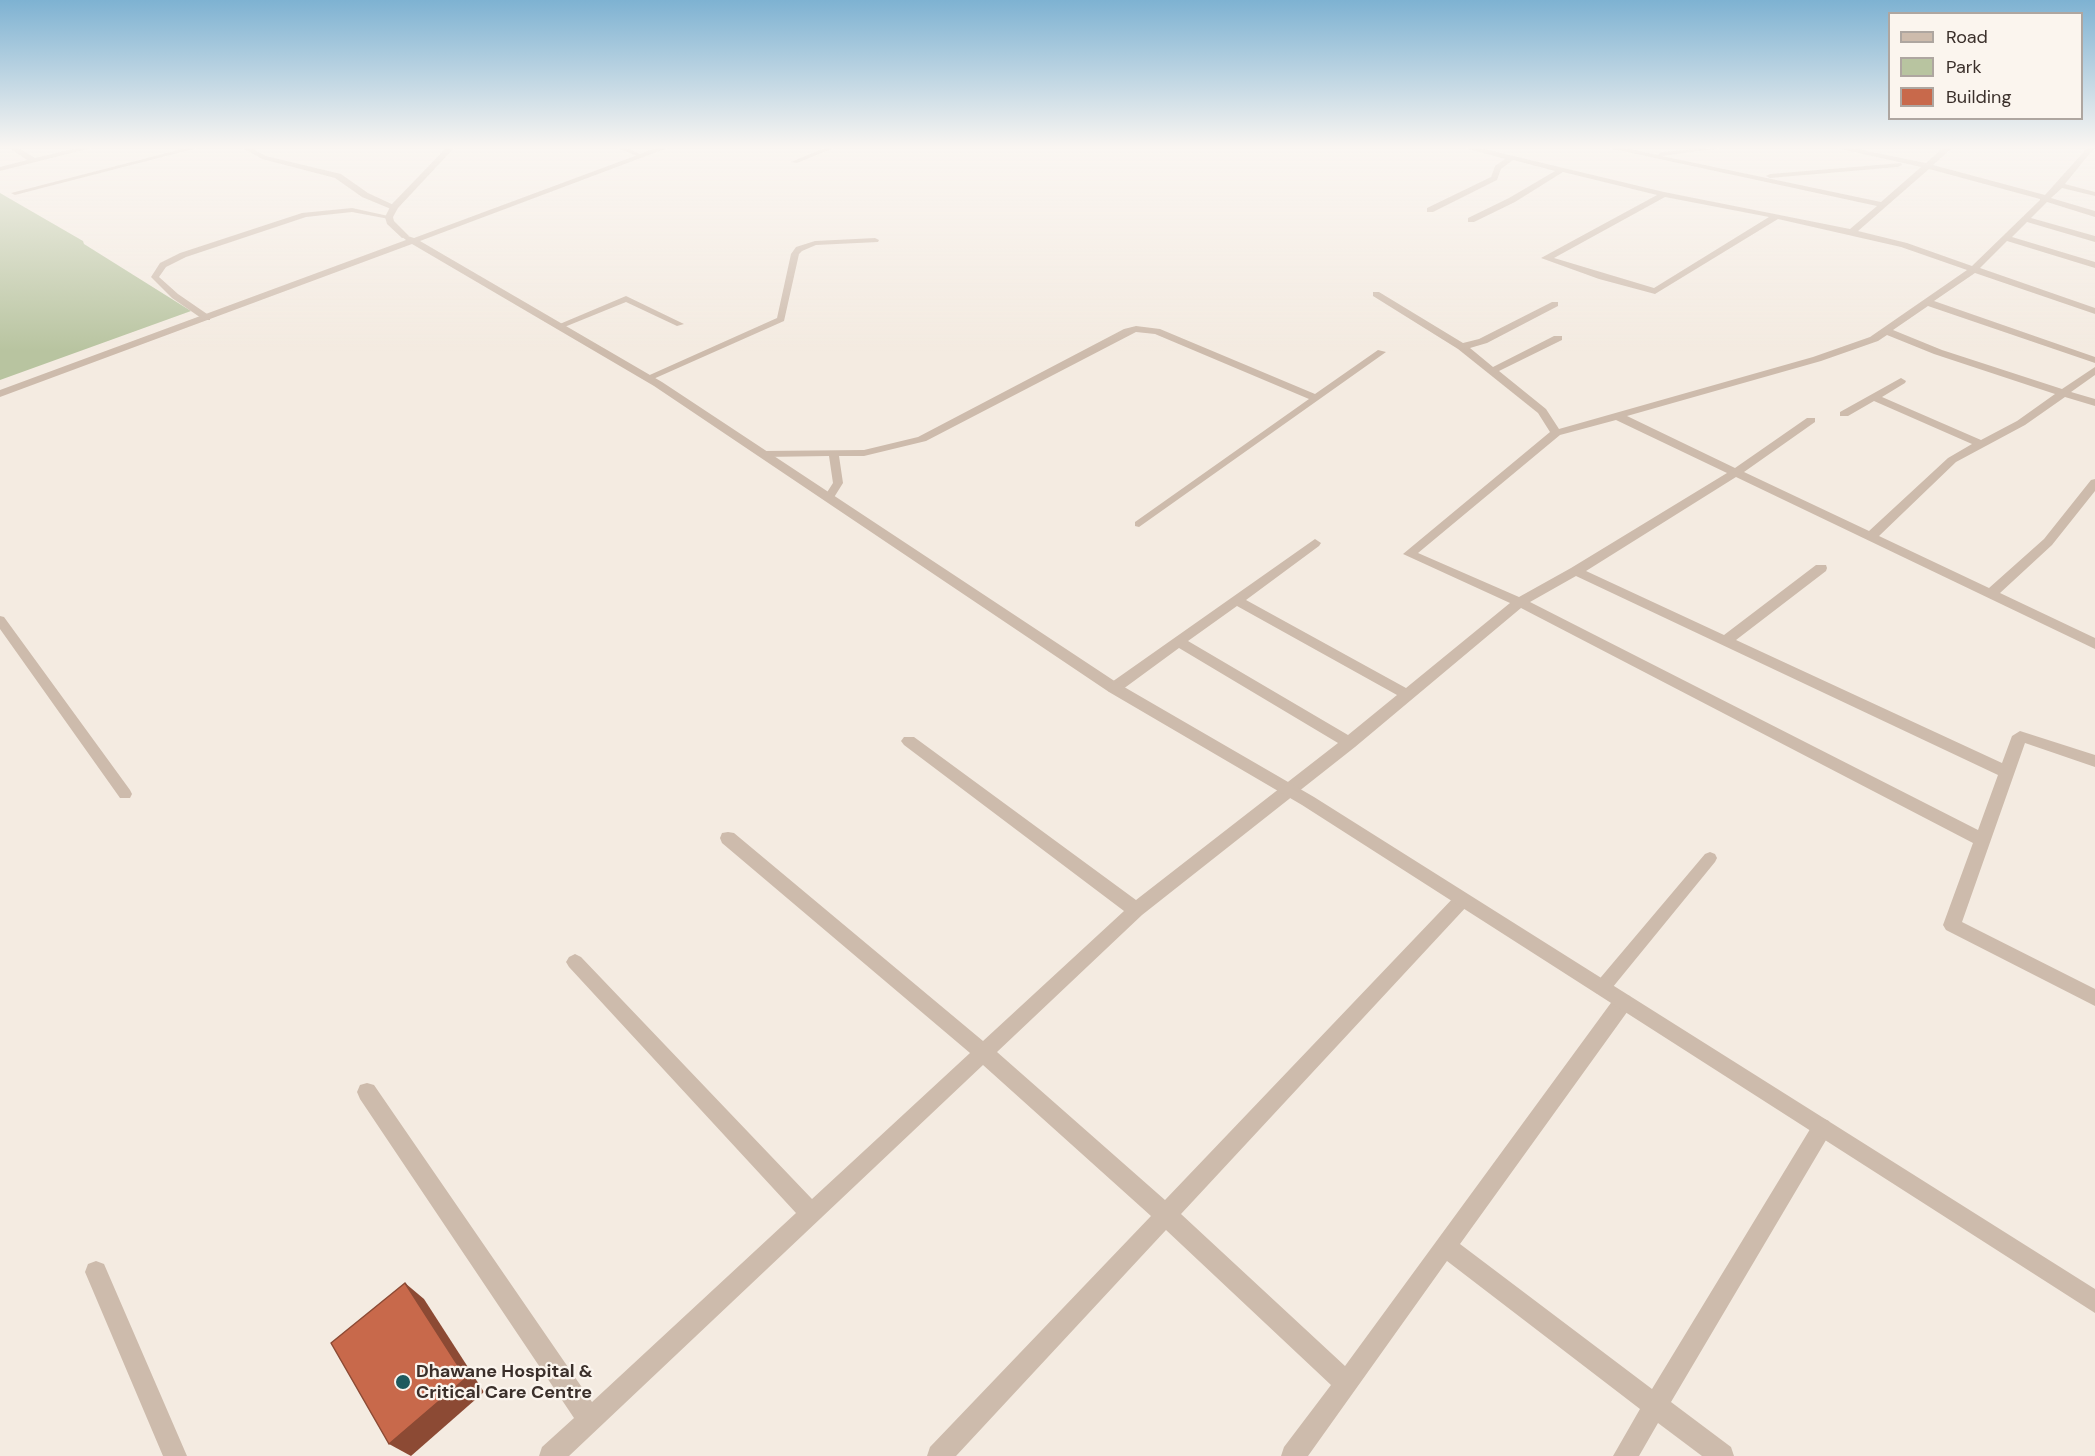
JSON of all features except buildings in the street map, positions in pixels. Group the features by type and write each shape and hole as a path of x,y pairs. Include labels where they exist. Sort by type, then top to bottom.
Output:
{"street":[{"path":"0,394 207,318 471,215"},
{"path":"0,384 473,215"},
{"path":"1471,220 1481,215"},
{"path":"1625,215 1546,258 1635,287 1655,291 1778,216"},
{"path":"1773,215 1904,245 2095,311"},
{"path":"1852,232 1872,215"},
{"path":"1983,840 1520,602 1409,554 1556,433 1817,358 1874,339 1974,269 2028,215"},
{"path":"389,217 390,222 410,239 648,378 1114,688 1290,791 2095,1302"},
{"path":"2024,219 2095,239"},
{"path":"2005,238 2095,265"},
{"path":"1376,294 1462,347 1542,411 1556,433"},
{"path":"1928,302 2095,360"},
{"path":"1462,347 1483,341 1555,304"},
{"path":"1886,331 1938,352 2095,403"},
{"path":"1491,371 1518,360 1558,338"},
{"path":"1870,537 1952,460 2021,423 2095,370"},
{"path":"1844,414 1901,381"},
{"path":"1874,397 1981,444"},
{"path":"1615,415 2095,644"},
{"path":"551,1456 985,1054 1136,910 1350,743 1520,602 1576,571 1734,473 1811,420"},
{"path":"1991,594 2048,542 2095,483"},
{"path":"1114,688 1238,601 1315,543"},
{"path":"1725,641 1821,568"},
{"path":"1576,571 2007,772"},
{"path":"1238,601 1408,695"},
{"path":"1179,642 1350,743"},
{"path":"2095,761 2020,736 1952,924 2095,998"},
{"path":"909,741 1136,910"},
{"path":"728,837 985,1054 1165,1214 1346,1383"},
{"path":"939,1456 1462,900"},
{"path":"575,962 812,1214"},
{"path":"1293,1456 1623,1002"},
{"path":"367,1092 590,1420"},
{"path":"1625,1456 1822,1128"},
{"path":"1445,1246 1722,1456"},
{"path":"96,1272 175,1456"}],"lane":[{"path":"207,318 175,296 155,277 163,265 183,255 306,215"},
{"path":"378,215 389,217"},
{"path":"648,378 781,319 795,254 799,249 815,243 874,240"},
{"path":"559,326 627,298 680,324"},
{"path":"764,454 834,455 896,447 942,431 1127,331 1136,329 1157,332 1316,398"},
{"path":"1139,524 1380,352"},
{"path":"829,497 838,483 834,455"},
{"path":"0,620 125,794"},
{"path":"1602,988 1710,858"}],"green space":[{"path":"0,215 38,215 83,241 84,244 191,311 0,380"}],"place":[{"name":"Dhawane Hospital & Critical Care Centre","path":"403,1382"}]}
